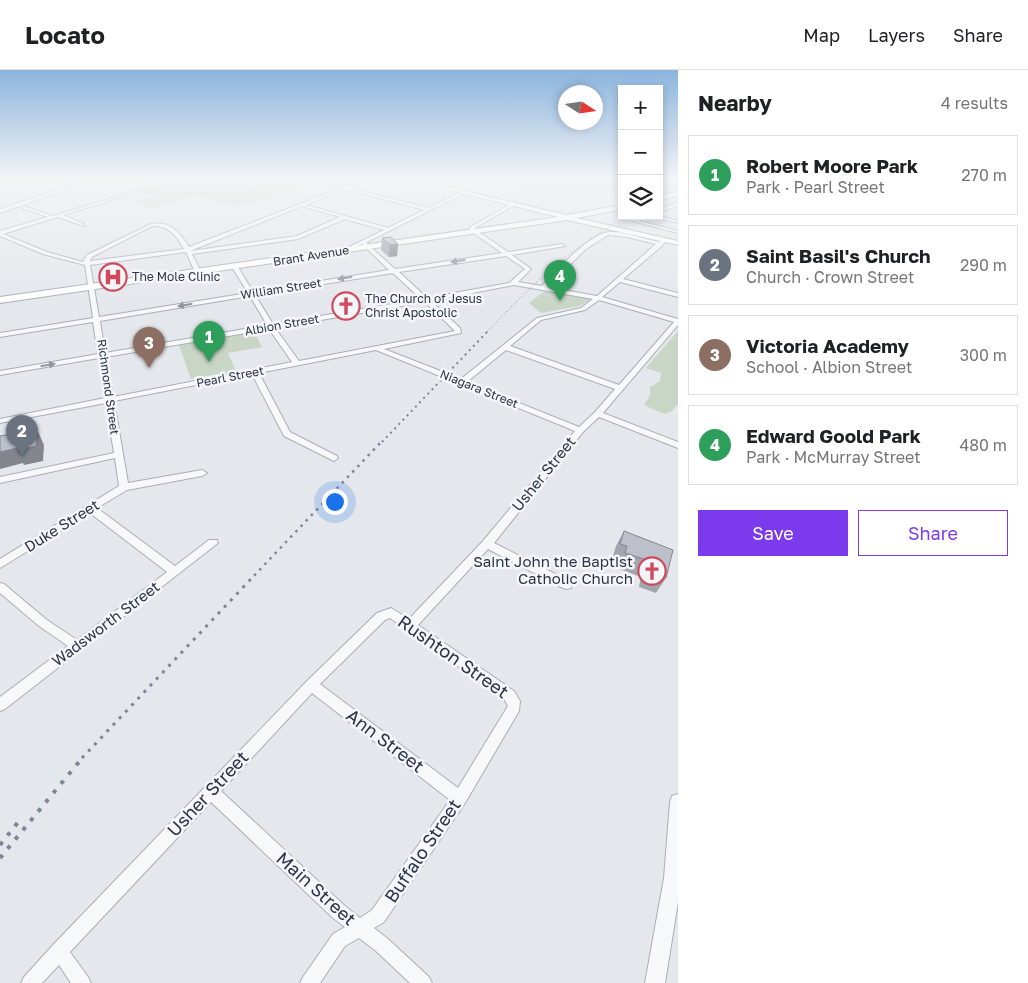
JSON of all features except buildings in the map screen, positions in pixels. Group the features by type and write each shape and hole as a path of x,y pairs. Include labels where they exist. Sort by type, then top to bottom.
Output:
{"main road":[{"name":"Brant Avenue","path":"0,300 236,267 346,250 366,244 559,220"},
{"path":"578,220 678,243"}],"street":[{"path":"0,233 43,220"},
{"path":"66,220 82,225"},
{"path":"188,251 266,220"},
{"path":"0,233 45,253 83,264 298,237 339,220"},
{"path":"349,220 387,229"},
{"path":"407,220 387,229 366,244 426,300"},
{"path":"485,220 472,228 474,231 528,269 515,281"},
{"path":"636,220 634,221 678,232"},
{"path":"87,263 89,256 155,224 176,231 198,272"},
{"path":"462,382 539,320 582,309 598,298 678,232"},
{"path":"544,288 577,254 606,233 665,241"},
{"name":"William Street","path":"0,335 250,293 562,246"},
{"name":"Richmond Street","path":"87,263 98,320 124,487"},
{"path":"236,267 271,327 297,364"},
{"path":"620,280 678,295"},
{"path":"515,281 598,298 678,321"},
{"name":"Albion Street","path":"0,374 426,300 515,281"},
{"name":"Pearl Street","path":"0,421 459,332 426,300"},
{"name":"Usher Street","path":"409,627 487,544 580,430 598,414 678,321"},
{"path":"505,347 620,388"},
{"name":"Niagara Street","path":"378,348 580,430"},
{"path":"255,372 287,434 334,458"},
{"path":"598,414 678,445"},
{"path":"0,480 118,455"},
{"path":"124,487 202,472"},
{"name":"Duke Street","path":"0,564 124,487"},
{"path":"91,508 175,572"},
{"name":"Wadsworth Street","path":"0,705 213,543"},
{"path":"487,544 567,585"},
{"path":"0,587 43,623 77,646"},
{"name":"Usher Street","path":"30,983 311,685 381,616 391,613"},
{"name":"Rushton Street","path":"391,613 510,695 514,701"},
{"name":"Ann Street","path":"311,685 460,798"},
{"name":"Buffalo Street","path":"309,983 338,940 378,916 460,798 514,707 514,701"},
{"name":"Main Street","path":"211,792 339,912 382,945 423,983"},
{"path":"655,983 676,879 678,802"},
{"path":"59,951 82,983"}],"green space":[{"path":"546,290 592,299 579,306 541,313 529,303"},
{"path":"678,331 678,404 672,411 664,414 644,405 650,395 650,387 660,381 661,373 646,368"},
{"path":"254,332 262,347 228,353 236,371 191,379 179,345"}],"railway":[{"path":"487,332 520,298 572,252 590,239 623,220"},
{"path":"382,442 488,331"},
{"path":"249,581 383,440"},
{"path":"82,758 250,580"},
{"path":"0,858 83,757"},
{"path":"0,845 19,821"}],"place":[{"name":"The Mole Clinic","path":"113,277"},
{"name":"Edward Goold Park","path":"560,301"},
{"name":"The Church of Jesus Christ Apostolic","path":"346,306"},
{"name":"Robert Moore Park","path":"209,362"},
{"name":"Victoria Academy","path":"149,368"},
{"name":"Saint Basil's Church","path":"22,456"},
{"name":"Saint John the Baptist Catholic Church","path":"652,571"}]}
